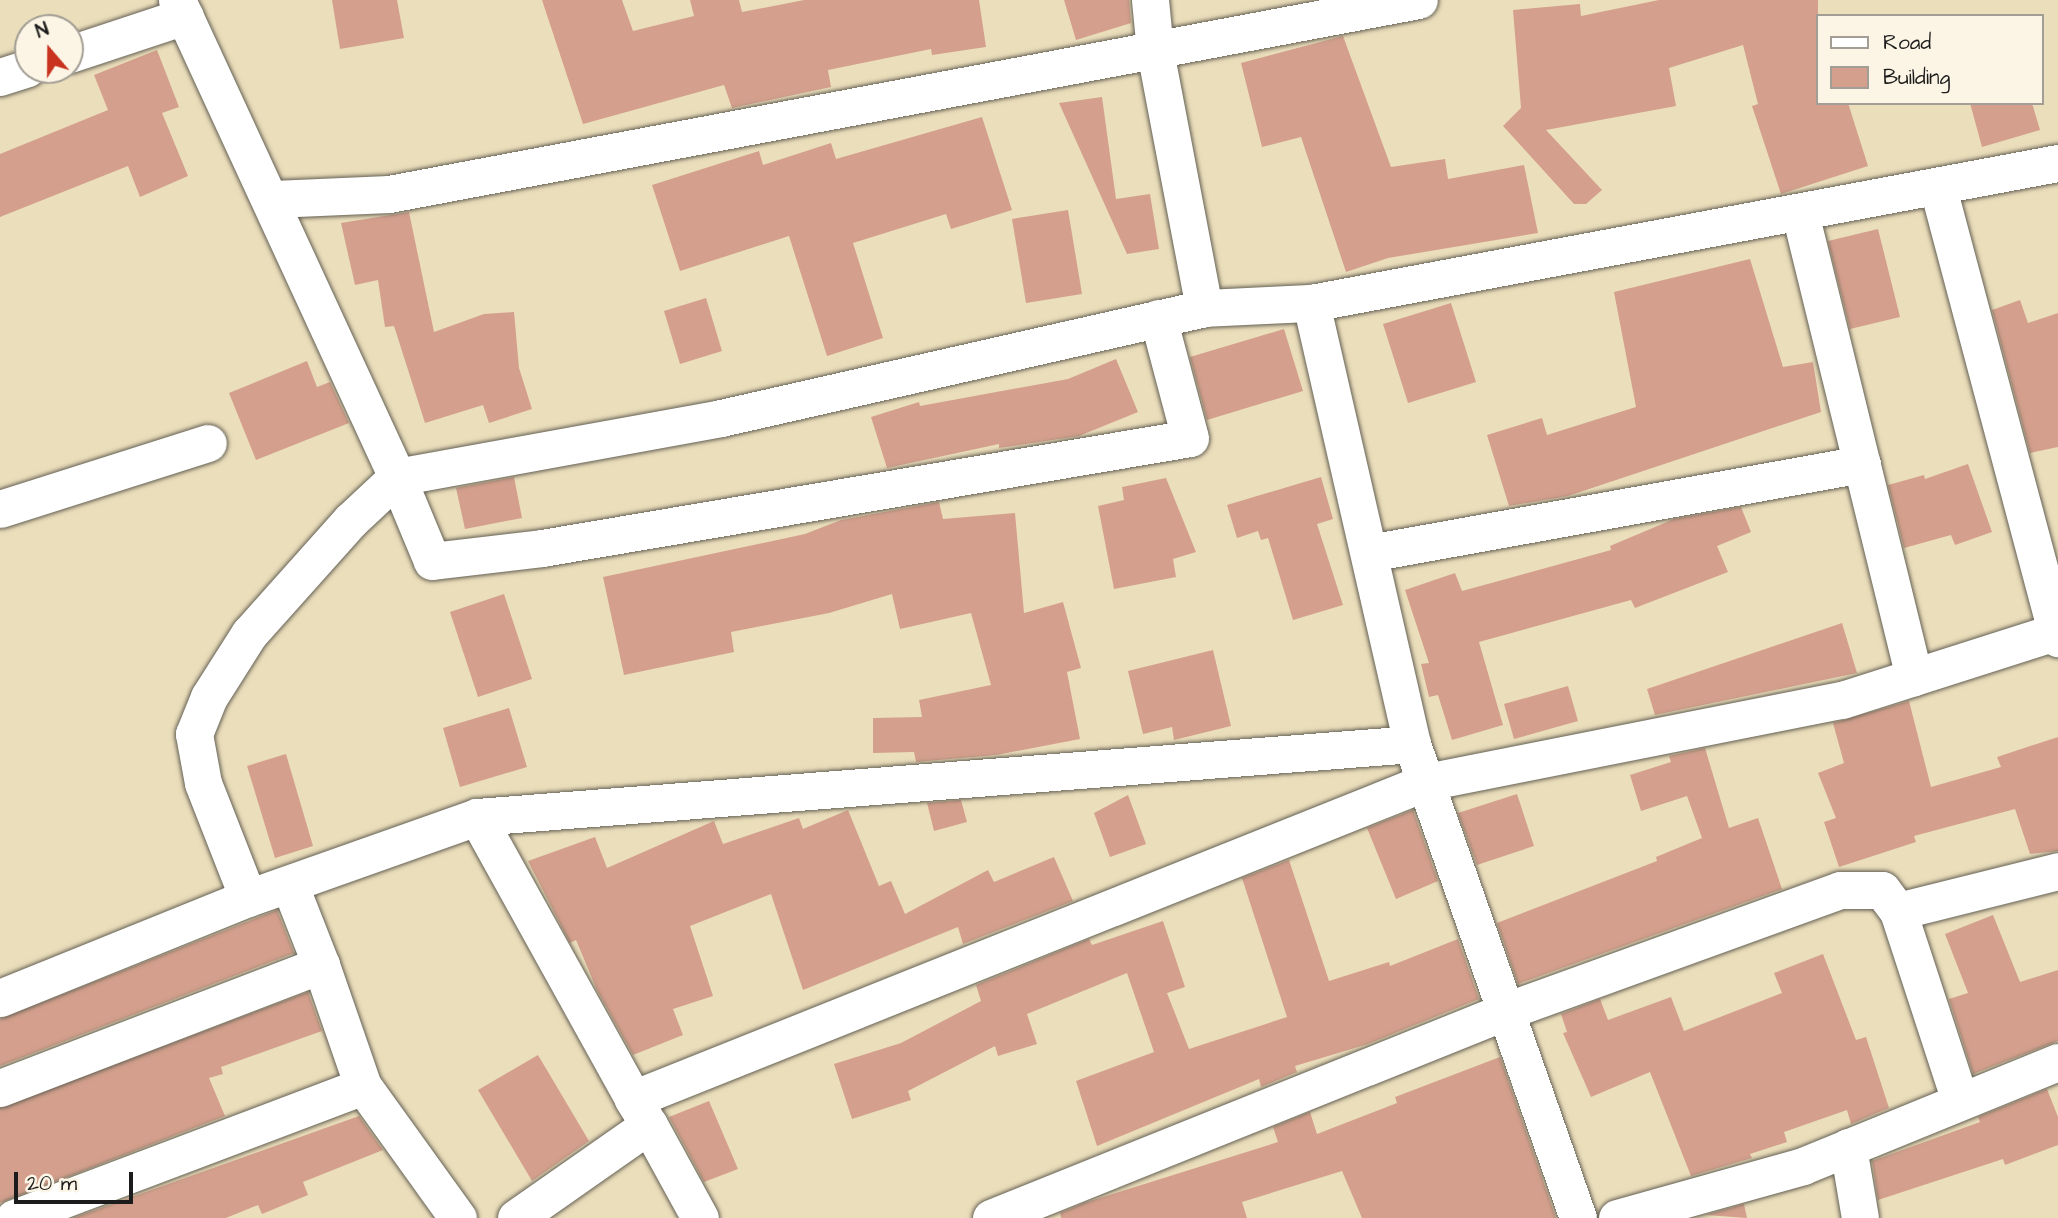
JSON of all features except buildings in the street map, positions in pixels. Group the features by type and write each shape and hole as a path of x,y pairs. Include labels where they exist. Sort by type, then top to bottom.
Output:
{"street":[{"path":"1150,0 1155,51 1204,308"},
{"path":"273,199 389,194 1419,0"},
{"path":"84,48 181,8 273,199 432,561 542,548 1190,438 1158,318"},
{"path":"248,898 203,783 194,734 209,697 249,634 342,530 397,477 721,418 1204,308 1311,303 1938,188 2058,163"},
{"path":"516,1218 641,1112 1426,782 1842,700 2057,633 1938,188"},
{"path":"1800,213 1914,677"},
{"path":"1311,303 1412,744 1578,1218"},
{"path":"0,509 208,443"},
{"path":"1369,553 1862,464"},
{"path":"0,998 248,898 290,886 477,817 1412,744"},
{"path":"477,817 700,1218"},
{"path":"1898,911 2058,871"},
{"path":"290,886 363,1086 458,1218"},
{"path":"991,1218 1506,1011 1840,890 1882,890 1898,911 1960,1101"},
{"path":"0,1088 321,965"},
{"path":"1617,1218 1803,1166 2058,1062"},
{"path":"14,1218 363,1086"},
{"path":"1848,1147 1860,1218"}]}
